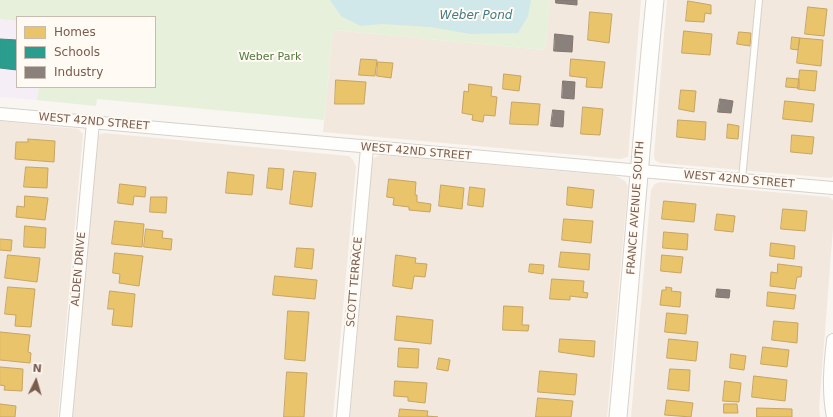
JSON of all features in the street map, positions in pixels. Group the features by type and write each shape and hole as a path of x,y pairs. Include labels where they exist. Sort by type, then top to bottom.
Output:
{"main road":[{"name":"FRANCE AVENUE SOUTH","path":"618,417 655,0"}],"street":[{"name":"WEST 42ND STREET","path":"0,114 368,148 833,188"},
{"name":"ALDEN DRIVE","path":"66,417 93,122"},
{"name":"SCOTT TERRACE","path":"343,417 368,148"},
{"path":"832,417 830,403 830,367 833,340"}],"lane":[{"path":"742,179 759,0"}],"shaded area":[{"path":"550,0 641,0 628,157 620,159 323,132 333,30 545,50"},
{"path":"667,0 833,0 833,176 831,178 660,163 655,160 654,155"},
{"path":"0,19 16,21 16,88 39,88 37,100 0,97"},
{"path":"0,121 78,129 83,134 58,417 0,417"},
{"path":"104,133 349,156 353,160 356,167 333,417 72,417 96,139 100,134"},
{"path":"380,155 616,176 625,181 628,186 607,417 350,417 372,164 374,158"},
{"path":"660,182 829,197 833,200 833,228 819,408 820,417 631,417 651,190 655,184"}],"green space":[{"name":"Weber Park","path":"0,0 550,0 545,50 333,30 324,120 97,99 96,106 37,100 39,88 156,88 156,16 16,16 16,21 0,19"}],"water":[{"name":"Weber Pond","path":"330,0 531,0 528,16 518,33 470,34 431,27 381,24 361,26 341,16"}],"building: Homes":[{"path":"688,1 711,5 711,14 705,13 704,22 686,21"},
{"path":"808,7 827,9 824,36 805,34"},
{"path":"590,12 612,14 609,43 588,40"},
{"path":"684,31 712,34 710,55 682,53"},
{"path":"739,32 751,33 750,46 737,44"},
{"path":"792,37 800,38 798,50 791,49"},
{"path":"800,38 823,40 821,66 797,63"},
{"path":"361,59 377,60 375,76 359,75"},
{"path":"571,59 605,62 602,88 586,87 587,78 570,76"},
{"path":"378,62 393,63 391,78 377,76"},
{"path":"800,70 817,71 815,91 798,89"},
{"path":"504,74 521,76 519,91 503,89"},
{"path":"787,78 799,79 799,88 786,87"},
{"path":"336,80 366,82 364,104 335,104"},
{"path":"469,84 492,87 491,96 497,97 495,116 484,115 483,122 472,120 473,115 462,113 464,91 468,92"},
{"path":"681,90 696,91 694,112 679,109"},
{"path":"785,101 814,104 812,122 783,119"},
{"path":"512,102 540,104 538,125 510,124"},
{"path":"583,107 603,109 600,135 581,134"},
{"path":"678,120 706,122 705,140 677,137"},
{"path":"728,124 739,126 738,139 727,138"},
{"path":"792,135 814,137 812,154 791,152"},
{"path":"28,139 55,141 54,162 15,159 16,142 28,142"},
{"path":"26,167 48,168 47,188 24,187"},
{"path":"269,168 284,169 282,190 267,188"},
{"path":"294,171 316,173 312,207 290,204"},
{"path":"228,172 254,175 252,195 226,193"},
{"path":"389,179 416,182 415,195 417,195 417,202 431,204 430,212 409,210 409,207 393,205 394,198 387,197"},
{"path":"120,184 146,187 145,197 134,196 133,205 118,203"},
{"path":"441,185 464,188 462,209 439,206"},
{"path":"470,187 485,189 483,207 468,205"},
{"path":"568,187 594,190 592,208 567,205"},
{"path":"25,196 48,198 45,220 16,217 17,206 24,207"},
{"path":"151,197 167,197 166,213 150,212"},
{"path":"664,201 696,204 694,222 662,219"},
{"path":"783,209 807,211 805,231 781,229"},
{"path":"717,214 735,216 733,232 715,230"},
{"path":"564,219 593,221 591,243 562,240"},
{"path":"115,221 144,224 142,247 112,244"},
{"path":"25,226 46,228 45,248 24,247"},
{"path":"146,229 163,231 162,238 172,239 171,250 144,247"},
{"path":"664,232 688,234 687,250 663,248"},
{"path":"0,239 12,240 11,251 0,250"},
{"path":"771,243 795,246 794,259 770,256"},
{"path":"297,248 314,249 312,269 295,267"},
{"path":"561,252 590,254 589,270 559,267"},
{"path":"115,253 143,256 139,286 119,283 120,274 113,273"},
{"path":"8,255 40,258 37,282 5,278"},
{"path":"396,255 416,258 415,263 427,264 425,277 414,276 412,289 393,286"},
{"path":"662,255 683,257 681,273 661,271"},
{"path":"530,264 544,265 543,274 529,272"},
{"path":"778,264 802,267 801,277 797,277 795,289 770,286 771,272 777,273"},
{"path":"275,276 317,280 315,299 273,295"},
{"path":"552,279 584,281 583,292 588,293 587,298 570,296 570,300 550,299"},
{"path":"8,287 35,289 31,327 15,326 16,315 5,314"},
{"path":"666,287 672,288 671,291 681,292 680,307 660,305 662,290 666,290"},
{"path":"110,291 135,294 132,327 112,325 114,309 108,309"},
{"path":"768,292 796,295 794,309 767,306"},
{"path":"504,306 523,307 522,325 529,325 528,331 503,330"},
{"path":"288,311 309,312 305,361 285,359"},
{"path":"667,313 688,315 686,334 665,332"},
{"path":"397,316 433,320 431,344 395,340"},
{"path":"774,321 798,323 797,343 772,340"},
{"path":"0,332 30,335 28,352 31,353 30,363 0,360"},
{"path":"560,339 595,341 594,357 559,352"},
{"path":"669,339 698,342 696,361 667,358"},
{"path":"763,347 789,350 787,367 761,364"},
{"path":"399,348 419,349 418,368 398,367"},
{"path":"731,354 746,356 744,370 730,368"},
{"path":"439,358 450,360 448,371 437,369"},
{"path":"0,367 23,369 22,391 4,390 5,386 0,385"},
{"path":"670,369 690,370 689,391 668,389"},
{"path":"540,371 577,374 575,395 538,392"},
{"path":"287,372 307,373 304,417 284,417"},
{"path":"754,376 787,380 785,401 752,397"},
{"path":"395,381 427,383 425,403 408,401 408,397 394,396"},
{"path":"725,381 741,383 739,402 723,401"},
{"path":"538,398 573,401 571,417 536,417"},
{"path":"667,400 693,403 691,417 665,415"},
{"path":"0,404 16,406 15,417 0,417"},
{"path":"724,404 737,404 738,413 724,413"},
{"path":"757,408 792,409 792,417 757,417"},
{"path":"400,409 428,411 427,416 438,417 399,417"}],"building: Schools":[{"path":"0,39 16,40 16,70 0,68"}],"building: Industry":[{"path":"556,0 577,0 577,5 556,3"},
{"path":"555,34 573,36 572,52 554,51"},
{"path":"563,81 575,82 574,99 562,98"},
{"path":"720,99 733,101 731,113 718,112"},
{"path":"553,110 564,111 563,127 551,126"},
{"path":"717,289 730,290 729,298 716,297"}]}
